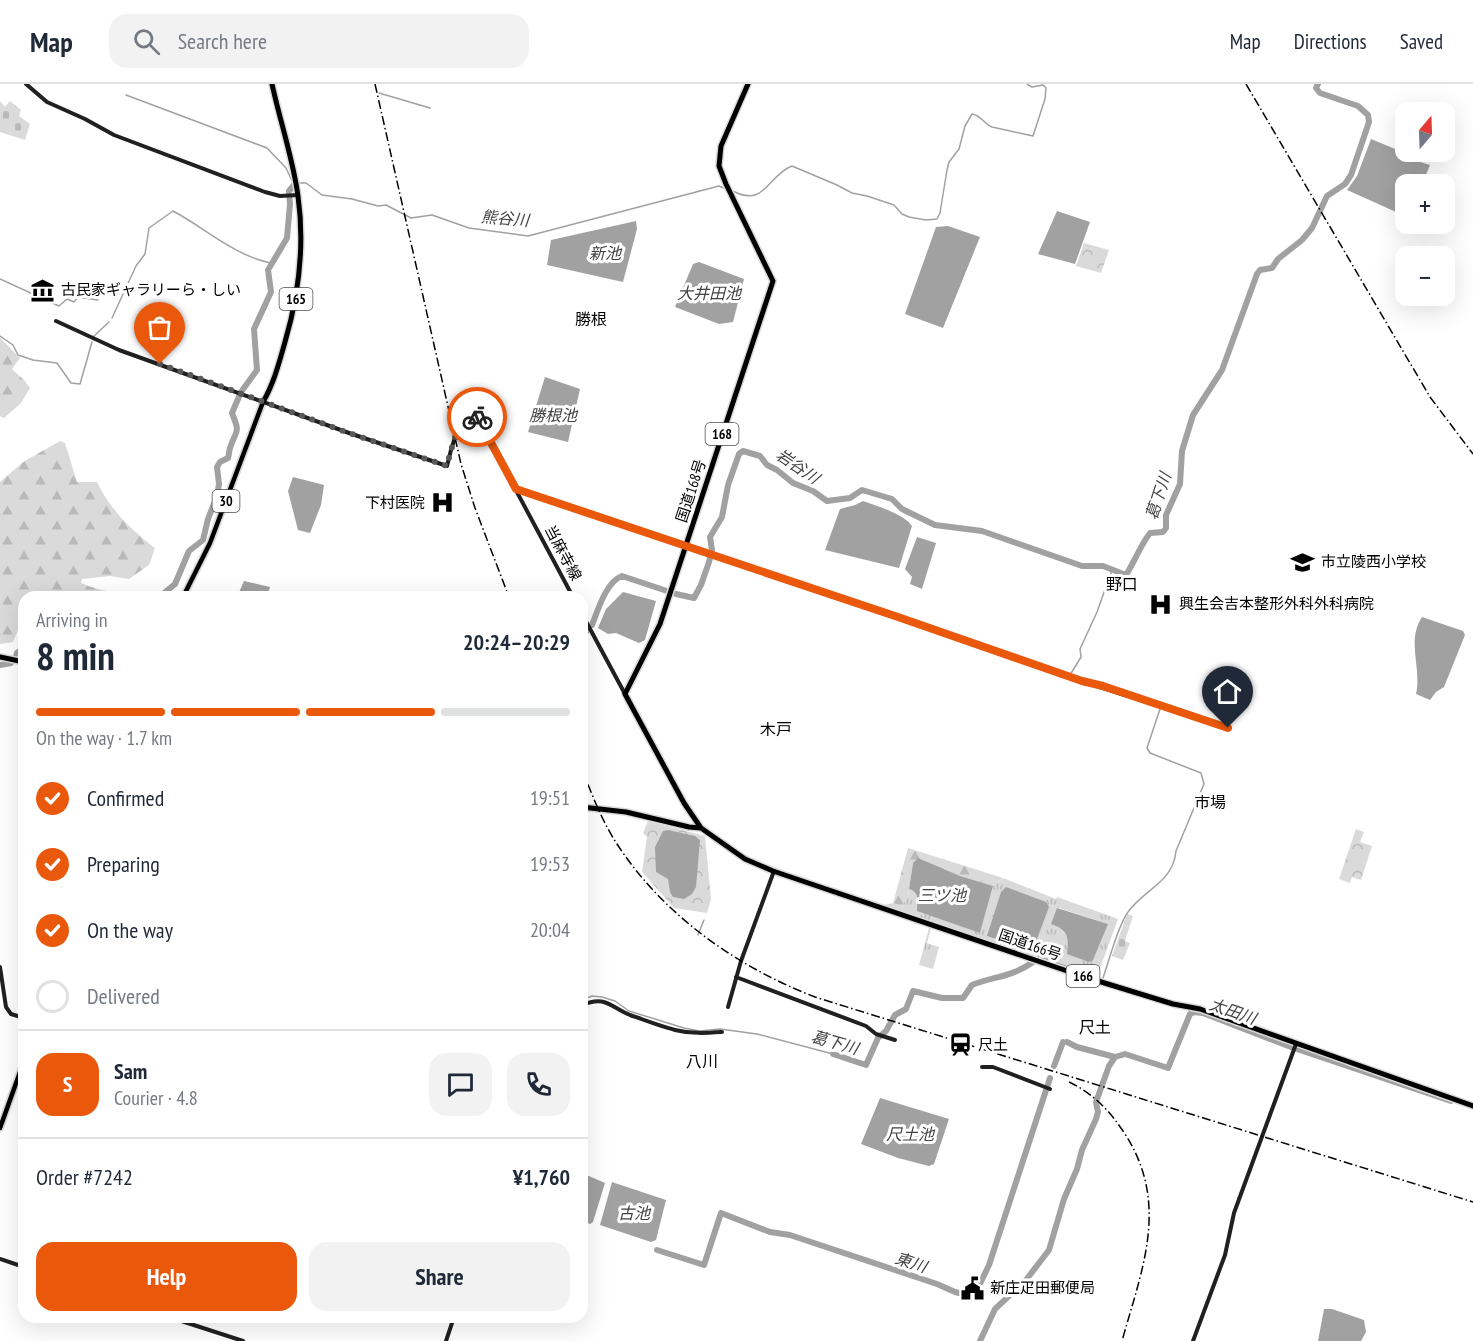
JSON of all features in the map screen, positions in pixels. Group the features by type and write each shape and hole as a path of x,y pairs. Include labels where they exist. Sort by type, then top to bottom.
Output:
{"highway":[{"name":"165","path":"263,402 276,375 296,300 300,277 301,244 295,181 272,84"},
{"name":"国道168号","path":"625,694 660,624 773,280 719,166 721,146 748,84"},
{"path":"0,657 18,661"},
{"path":"625,694 684,803 701,828"},
{"name":"国道166号","path":"588,808 626,812 701,828 745,859 774,871 1085,977 1173,1004 1200,1009 1295,1046 1380,1071 1395,1079 1473,1106"}],"main road":[{"name":"30","path":"186,591 210,543 263,402"},
{"path":"0,1128 18,1078"}],"street":[{"path":"26,84 47,102 114,135 236,182 280,196 296,194"},
{"name":"当麻寺線","path":"56,321 119,350 447,466 453,441 466,413 472,408 570,591"},
{"path":"516,489 906,619 1082,681 1228,728"},
{"path":"588,625 625,694"},
{"path":"728,1007 736,977 774,871"},
{"path":"0,967 6,1007 11,1014 18,1016"},
{"path":"736,977 866,1026 879,1035 895,1040"},
{"path":"588,1003 604,1001 631,1015 678,1030 701,1033 722,1032"},
{"path":"1193,1341 1225,1255 1234,1213 1295,1046"},
{"path":"982,1067 993,1067 1048,1088"},
{"path":"0,1259 18,1265"},
{"path":"188,1323 243,1341"},
{"path":"446,1341 452,1323"}],"green space":[{"path":"0,101 5,107 10,101 21,110 19,116 30,124 25,140 0,132"},
{"path":"1084,243 1109,250 1101,273 1076,266"},
{"path":"0,338 20,358 12,369 30,388 21,403 4,418 0,416"},
{"path":"60,441 65,443 77,482 97,482 108,501 122,518 155,548 149,565 129,579 110,576 82,579 81,583 106,591 18,591 18,630 13,642 0,644 0,482 23,462"},
{"path":"648,821 705,836 711,899 707,913 674,908 642,872 647,837 643,833"},
{"path":"1356,829 1364,832 1360,842 1372,846 1361,880 1352,877 1350,883 1339,879"},
{"path":"908,848 1003,878 993,886 913,863 908,896 901,906 893,903"},
{"path":"1003,878 1056,899 1057,897 1118,919 1098,974 1096,976 1038,955 1035,957 884,905 893,903 901,906 908,896 909,889 980,933 993,886","holes":["1057,908 1108,924 1069,943 1058,913"]},
{"path":"1127,914 1133,916 1125,941 1130,943 1123,960 1112,956"},
{"path":"929,928 931,928 927,943 939,947 933,969 919,965"}],"water":[{"path":"1371,139 1395,149 1395,162 1420,162 1430,165 1426,174 1395,174 1395,212 1347,190 1357,176"},
{"path":"1057,211 1090,222 1075,264 1038,254"},
{"name":"新池","path":"636,221 637,229 623,282 547,265 551,240"},
{"path":"948,226 980,237 943,328 905,314 936,227"},
{"name":"大井田池","path":"699,262 744,279 733,322 719,324 675,307 693,264"},
{"name":"勝根池","path":"545,377 580,389 568,442 528,432"},
{"path":"293,477 324,485 321,505 310,533 298,530 288,491"},
{"path":"863,501 897,514 912,526 899,568 825,550 840,509"},
{"path":"917,537 936,543 922,589 910,584 912,577 905,569"},
{"path":"244,581 270,587 269,591 240,591"},
{"path":"623,592 656,601 645,640 639,643 616,633 608,634 598,628 606,609"},
{"path":"1422,617 1463,631 1465,635 1444,687 1430,700 1416,694 1415,636"},
{"path":"663,831 695,836 700,840 696,887 692,894 684,899 673,897 668,879 656,872 655,847"},
{"name":"三ツ池","path":"918,858 960,876 993,886 980,933 917,911 915,892 909,889 913,863"},
{"name":"三ツ池","path":"1006,887 1046,902 1049,907 1034,947 1029,949 987,936 1001,892"},
{"path":"1057,908 1108,924 1093,960 1089,962 1067,954 1066,934 1051,924"},
{"name":"尺土池","path":"880,1098 949,1119 934,1164 929,1166 898,1158 861,1144"},
{"path":"588,1176 605,1183 593,1222 588,1223"},
{"name":"古池","path":"612,1182 666,1200 656,1240 651,1242 600,1225"},
{"path":"1324,1309 1332,1309 1364,1320 1366,1332 1361,1341 1318,1341"}],"waterway":[{"name":"熊谷川","path":"733,191 752,196 766,188 784,170 792,166 852,193 894,205 902,214 909,217 937,219 949,162 959,149 965,126 972,114 992,127 1033,136 1045,99 1046,88 1043,85 1032,87 1027,84"},
{"name":"岩谷川","path":"592,625 607,590 616,579 622,576 694,598 709,562 712,550 710,537 722,517 728,485 739,454 743,451 760,456 767,465 793,483 813,491 827,501 850,498 862,490 892,499 902,509 935,525 982,531 1082,566 1103,566 1126,575 1150,533 1163,532 1166,528 1166,515 1180,484 1182,451 1193,415 1222,370 1257,274 1260,270 1272,268 1278,259 1302,240 1312,228 1327,196 1345,184 1351,175 1369,122 1368,115 1358,106 1320,93 1316,88 1318,84"},
{"path":"379,93 430,108"},
{"path":"126,95 267,148 286,168 293,183"},
{"name":"熊谷川","path":"297,183 306,183 322,195 352,199 378,206 386,205 411,218 432,215 469,228 528,236 719,186 726,189"},
{"name":"熊谷川","path":"167,591 175,584 189,551 203,540 217,496 219,484 217,467 220,462 228,458 237,432 232,413 241,392 257,370 254,329 271,292 268,270 287,238 289,191 294,185"},
{"path":"112,318 136,266 145,254 149,228 173,211 233,248 271,263"},
{"path":"0,279 59,306 67,299 74,302 78,297 98,300"},
{"path":"94,336 109,322"},
{"path":"0,336 13,345 18,355 33,360 57,363 71,383 80,384 92,342"},
{"name":"葛下川","path":"1100,686 1070,675 1081,657 1080,649 1097,612 1112,570"},
{"name":"熊谷川","path":"16,657 18,652"},
{"name":"熊谷川","path":"0,665 11,663"},
{"name":"葛下川","path":"1103,978 1124,918 1135,904 1164,878 1174,862 1176,851 1204,784 1201,773 1150,753 1147,748 1160,709"},
{"path":"698,935 704,920"},
{"name":"葛下川","path":"1038,956 1096,977"},
{"name":"葛下川","path":"833,1054 866,1065 878,1038 886,1031 895,1015 906,1009 913,991 942,998 963,998 972,985 1011,973 1033,962"},
{"name":"葛下川","path":"588,998 602,997 615,1001 629,1011 684,1028 699,1031 720,1029 757,1034 833,1054"},
{"name":"太田川","path":"980,1341 995,1309 1026,1280 1049,1250 1064,1199 1096,1119 1098,1112 1096,1102 1109,1066 1115,1057 1125,1054 1168,1068 1190,1014 1203,1013 1291,1047 1451,1101"},
{"name":"東川","path":"1054,1066 1063,1042"},
{"name":"東川","path":"1067,1042 1115,1057"},
{"name":"東川","path":"657,1250 704,1265 721,1213 770,1232 790,1235 971,1296 976,1292 989,1265 1050,1078"}],"railway":[{"path":"375,84 461,464 507,591"},
{"path":"1246,84 1430,397 1473,454"},
{"path":"588,784 617,844 656,894 704,936 730,954 786,985 815,997 1473,1202"},
{"path":"1069,1082 1094,1098 1125,1134 1139,1160 1146,1186 1149,1211 1148,1237 1144,1262 1122,1341"}],"way so far":[{"path":"160,364 447,466 453,441 466,413 472,408 477,417"}],"place":[{"name":"古民家ギャラリーら・しい","path":"43,290"},
{"name":"下村医院","path":"443,503"},
{"name":"市立陵西小学校","path":"1303,562"},
{"name":"興生会吉本整形外科外科病院","path":"1161,604"},
{"name":"尺土","path":"960,1045"},
{"name":"新庄疋田郵便局","path":"972,1288"}],"district":[{"name":"勝根","path":"591,319"},
{"name":"野口","path":"1122,584"},
{"name":"木戸","path":"776,729"},
{"name":"市場","path":"1210,802"},
{"name":"尺土","path":"1095,1027"},
{"name":"八川","path":"702,1061"}],"route":[{"path":"477,417 516,489 734,561 1082,681 1228,728"}]}
